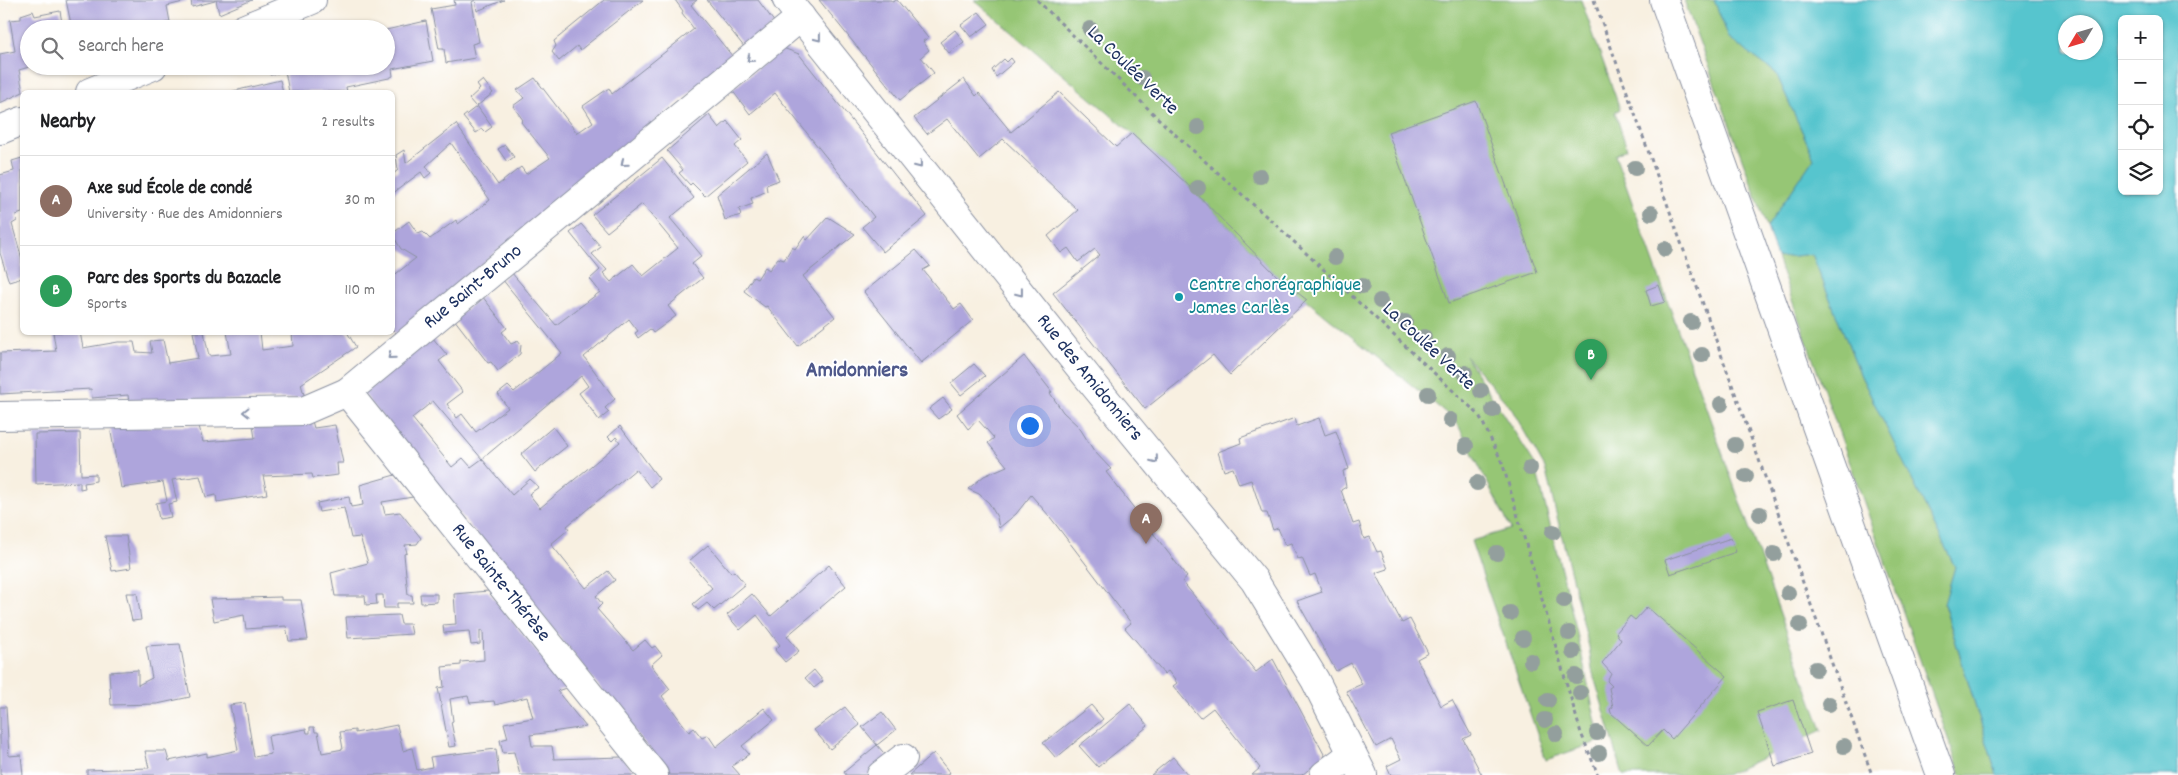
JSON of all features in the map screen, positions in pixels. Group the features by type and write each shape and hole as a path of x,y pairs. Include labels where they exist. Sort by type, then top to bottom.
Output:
{"street":[{"path":"264,20 312,0"},
{"path":"1664,0 1941,775"},
{"name":"Rue Saint-Bruno","path":"0,416 303,411 347,392 794,9"},
{"name":"Rue des Amidonniers","path":"794,9 1088,379 1254,580 1315,680 1358,764"},
{"path":"95,90 131,75"},
{"path":"0,130 20,122"},
{"name":"Rue Sainte-Thérèse","path":"347,392 654,775"},
{"path":"881,775 903,758"},
{"path":"1324,775 1358,764"}],"path":[{"name":"La Coulée Verte","path":"1037,0 1167,127 1276,224 1479,415 1502,462 1581,733 1598,775"},
{"path":"1594,0 1872,775"}],"green space":[{"path":"974,0 1581,0 1620,109 1615,112 1627,149 1615,155 1822,730 1726,775 1623,775 1592,670 1589,647 1545,468 1511,408 1465,355 1535,464 1577,633 1600,741 1546,760 1471,541 1511,529 1456,421 1280,279 1188,185 1132,133"},
{"path":"1684,0 1714,0 1729,38 1776,73 1814,158 1767,227"},
{"path":"1812,254 1861,376 1955,567 1944,605 1997,775 1961,775 1777,258"}],"water":[{"path":"1714,0 2178,0 2178,775 1997,775 1944,604 1955,567 1861,376 1812,254 1777,258 1767,227 1814,158 1776,73 1729,38"}],"building":[{"path":"66,0 187,0 167,6 170,20 70,20"},
{"path":"191,0 215,0 215,1 192,7"},
{"path":"216,0 252,0 219,14"},
{"path":"454,0 475,0 472,2 479,42 472,44 475,58 446,63 444,49 439,49 431,9 455,5"},
{"path":"475,0 504,0 477,11"},
{"path":"604,0 643,0 580,50 577,46 559,61 552,52 556,46 554,41"},
{"path":"675,0 697,0 691,5 733,57 397,334 395,332 395,275 416,258 401,249 395,239 395,232 409,221 418,234 423,232 430,239 456,220 458,224 490,200 451,143 426,166 431,173 425,178 421,172 395,192 395,172 398,170 396,155 404,150 406,163 456,124 498,185 521,167 526,174 550,158 521,122 523,120 513,106 524,98 517,90 535,78 577,133 593,122 583,106 609,88 612,94 694,29 682,13 683,11"},
{"path":"707,0 758,0 775,23 745,48"},
{"path":"819,0 891,0 892,2 897,0 928,38 923,41 929,50 921,57 934,73 900,100"},
{"path":"33,11 35,16 60,11 62,20 20,20 19,70 23,90 20,90 20,93 0,103 0,54 15,51 10,20 21,19 21,15"},
{"path":"979,12 989,24 971,37 961,25"},
{"path":"426,21 433,61 395,68 395,28"},
{"path":"955,30 964,42 949,53 940,42"},
{"path":"783,48 799,54 927,216 883,252 862,227 874,217 775,93 750,114 732,90"},
{"path":"1011,58 1014,62 996,77 992,70 1004,59 1007,62"},
{"path":"286,75 393,76 346,87 347,90 289,90"},
{"name":"Centre chorégraphique James Carlès","path":"964,79 976,96 979,93 1011,132 1059,92 1116,147 1132,133 1188,185 1280,279 1307,300 1230,375 1213,355 1145,409 1053,293 1100,255 1095,249 1078,262 1068,248 1061,253 1048,236 1078,210 1003,139 979,159 947,119 927,134 914,118"},
{"path":"280,80 282,90 238,90"},
{"path":"483,80 493,93 477,106 492,127 485,132 482,129 476,133 463,117 476,107 469,99 480,89 477,85"},
{"path":"1476,101 1537,272 1449,303 1388,132"},
{"path":"709,115 719,128 727,121 742,140 735,146 747,161 705,196 692,183 690,185 679,173 683,170 667,151"},
{"path":"505,145 514,157 507,162 498,149"},
{"path":"767,153 779,180 766,185 767,191 751,198 753,204 739,209 741,215 725,220 717,195"},
{"path":"662,158 694,198 670,218 702,256 692,264 703,278 668,306 676,316 653,333 650,329 638,338 635,333 638,331 629,319 584,357 615,399 605,408 609,412 599,420 579,393 588,386 581,376 482,459 512,495 530,479 539,487 529,494 540,508 620,442 616,437 612,441 608,437 620,426 659,479 650,487 636,469 567,526 569,529 551,544 586,588 608,571 615,580 596,596 602,604 597,609 633,650 645,640 652,648 655,646 662,655 651,665 670,689 662,696 689,732 694,728 702,738 708,735 716,747 764,708 774,720 742,746 749,754 732,766 740,775 670,775 364,394 432,337 447,355 439,361 463,392 447,404 457,418 462,414 476,432 508,408 498,394 508,386 514,392 562,353 502,279 511,272 556,325 600,292 590,279 600,270 570,233 581,224 601,247 592,254 607,270 603,273 611,282 633,264 643,276 678,248 642,204 607,232 592,215","holes":["433,401 482,459 471,467 463,458 452,467 412,418"]},
{"path":"20,159 20,214 16,215 17,221 12,224 20,252 20,279 9,282 0,253 0,175 14,171 12,161"},
{"path":"828,217 855,234 803,276 835,317 798,346 767,306 765,307 744,291 753,277 757,279 765,267 769,270 778,258 784,260 792,247 795,249 804,236 807,240"},
{"path":"916,250 930,266 923,270 954,309 961,304 973,320 921,363 864,292"},
{"path":"1659,285 1665,302 1651,306 1646,290"},
{"path":"482,296 507,328 502,332 511,344 518,341 521,345 520,354 498,371 491,362 488,363 454,319"},
{"path":"53,335 81,335 83,348 118,342 134,342 136,352 152,353 150,341 163,340 168,363 198,358 194,335 205,335 209,356 231,354 228,335 260,335 262,350 293,346 292,335 349,335 356,347 301,384 305,398 129,403 128,395 92,398 91,389 0,394 0,353 56,351"},
{"path":"1024,356 1052,392 1050,393 1063,412 1079,427 1094,451 1111,469 1106,472 1187,577 1182,581 1256,672 1273,659 1325,756 1302,775 1252,775 1260,768 1213,708 1200,718 1173,686 1177,683 1168,671 1164,674 1125,628 1131,623 1031,495 1016,514 999,528 997,517 989,503 979,494 968,489 984,476 1007,466 988,443 994,438 978,420 968,429 957,414"},
{"path":"974,364 985,376 961,395 951,383"},
{"path":"943,398 952,409 938,419 929,409"},
{"path":"1295,418 1297,426 1319,418 1325,435 1336,431 1349,469 1343,471 1346,487 1341,490 1353,524 1359,522 1364,539 1370,537 1377,552 1381,551 1388,569 1376,573 1402,623 1410,619 1428,653 1417,659 1441,706 1452,700 1471,735 1463,739 1482,775 1391,775 1387,766 1401,759 1391,739 1376,747 1346,691 1362,684 1351,663 1336,671 1297,601 1322,592 1315,574 1310,576 1302,558 1298,559 1291,543 1285,545 1278,528 1273,530 1267,513 1262,513 1251,480 1239,484 1233,468 1224,471 1218,452 1241,443 1240,438"},
{"path":"312,421 314,428 335,425 343,463 337,463 338,475 313,478 312,474 263,476 267,494 217,502 216,495 206,497 200,476 172,480 177,502 168,504 171,517 159,519 156,503 167,501 163,482 121,488 110,427 199,426 203,442 255,438 253,426"},
{"path":"553,427 567,446 535,472 521,454"},
{"path":"80,433 81,475 96,474 96,481 84,483 85,488 80,489 80,482 36,484 35,434"},
{"path":"395,475 413,497 382,502 385,514 400,512 421,538 417,544 405,545 407,553 404,554 408,595 412,595 413,603 397,603 397,608 384,608 383,595 376,595 377,604 366,605 365,596 335,596 331,573 368,563 360,537 351,538 344,508 319,512 317,503 349,497 351,507 363,505 360,485"},
{"path":"105,536 126,536 131,568 112,571"},
{"path":"1731,538 1736,552 1670,574 1665,560"},
{"path":"708,545 731,573 734,571 745,584 714,610 707,603 698,610 693,604 712,588 689,561"},
{"path":"829,565 846,586 787,636 799,651 785,662 775,650 780,645 757,615 740,630 727,615 752,594 771,616"},
{"path":"488,591 566,688 557,691 586,727 530,735 532,746 552,746 554,759 622,757 636,775 520,775 514,752 503,753 500,740 508,738 504,723 533,718 527,697 495,705 494,701 470,703 468,696 450,699 453,721 451,722 456,746 449,747 438,688 444,687 442,667 461,665 461,662 484,660 483,631 480,630 480,644 471,645 469,631 444,633 443,625 456,624 454,594"},
{"path":"126,593 137,593 141,620 132,621"},
{"path":"420,594 437,594 437,602 421,603"},
{"path":"281,597 281,600 301,600 308,640 289,641 286,626 246,629 244,615 214,621 210,599"},
{"path":"1647,607 1727,676 1672,739 1663,730 1648,746 1611,713 1610,709 1613,707 1609,688 1612,686 1607,681 1611,673 1602,663 1621,640 1616,633 1630,616 1635,620"},
{"path":"399,615 401,624 410,624 412,634 348,638 346,617"},
{"path":"180,644 190,697 157,704 111,705 109,672 138,670 138,685 152,678 146,646"},
{"path":"814,670 823,681 814,688 805,678"},
{"path":"1793,700 1811,754 1775,766 1757,712"},
{"path":"245,703 254,757 271,754 268,736 306,729 307,733 310,733 310,727 314,727 315,732 318,732 322,753 343,749 340,732 355,730 355,733 397,725 403,751 412,748 417,770 432,767 430,757 496,749 499,775 87,775 87,770 149,768 145,751 166,751 169,761 207,753 207,757 238,750 230,705"},
{"path":"1130,704 1148,726 1098,767 1079,746"},
{"path":"1091,705 1103,719 1056,758 1043,743"},
{"path":"0,707 6,707 9,756 21,755 23,775 0,775"},
{"path":"845,707 860,725 830,749 814,730"},
{"path":"882,712 896,730 877,745 862,727"},
{"path":"877,745 889,759 869,775 846,775 844,772"},
{"path":"934,753 950,773 947,775 909,775"},
{"path":"1173,757 1188,775 1151,775"}],"place":[{"name":"Centre chorégraphique James Carlès","path":"1179,297"},
{"name":"Parc des Sports du Bazacle","path":"1591,380"},
{"name":"Axe sud École de condé","path":"1146,544"}],"district":[{"name":"Amidonniers","path":"857,371"}]}
